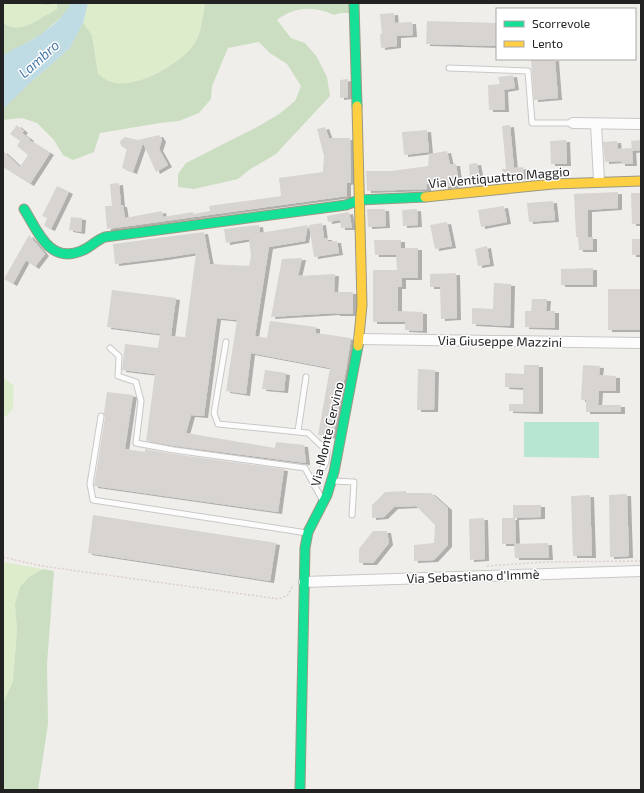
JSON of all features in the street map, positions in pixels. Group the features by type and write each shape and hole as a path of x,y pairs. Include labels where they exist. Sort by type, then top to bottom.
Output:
{"street":[{"path":"354,3 359,200"},
{"path":"573,123 641,124"},
{"path":"596,124 600,181"},
{"name":"Via Ventiquattro Maggio","path":"24,209 47,247 54,252 67,254 76,253 83,250 92,243 105,237 346,205 359,200 424,197 525,186 600,181 641,181"},
{"name":"Via Monte Cervino","path":"300,790 305,548 308,533 332,481 359,340 362,305 359,200"},
{"name":"Via Giuseppe Mazzini","path":"359,340 641,343"},
{"name":"Via Sebastiano d'Immè","path":"304,582 641,571"}],"lane":[{"path":"449,68 528,71 532,122 573,123"},
{"path":"226,342 214,414 218,424 308,432 327,451 326,462 314,485"},
{"path":"110,348 119,356 118,376 136,382 140,401 136,443 174,450 305,468 323,502"},
{"path":"298,431 306,377"},
{"path":"101,416 90,484 93,500 308,533"},
{"path":"332,481 354,482 352,516"}],"path":[{"path":"3,557 50,567 279,599 288,595 293,584 304,582"}],"green space":[{"path":"3,3 54,3 57,5 57,9 30,25 16,27 3,23"},
{"path":"39,3 56,3 47,5"},
{"path":"56,3 71,3 66,13 42,34 3,56 3,23 14,27 25,26 57,9"},
{"path":"88,3 205,3 198,37 184,56 160,72 146,78 132,82 120,83 108,80 98,74 92,35 83,23"},
{"path":"205,3 354,3 354,13 341,13 334,15 319,10 305,9 291,12 277,20 291,38 305,43 317,57 327,77 330,96 276,154 249,170 238,179 194,189 178,187 178,174 186,163 259,126 279,114 295,101 301,86 287,64 270,53 259,42 228,48 212,86 211,99 199,113 179,121 100,133 94,152 73,160 63,155 54,140 37,123 22,118 3,120 3,109 70,48 83,23 92,35 98,74 109,81 120,83 132,82 160,72 184,56 198,37"},
{"path":"3,377 14,386 13,409 3,419"},
{"path":"524,422 599,422 599,458 524,457"},
{"path":"3,562 43,569 29,577 20,587 15,604 17,631 13,681 3,703"},
{"path":"43,569 54,571 47,664 48,724 38,790 3,790 3,703 13,681 17,631 15,604 20,587 29,577"}],"water":[{"name":"Lambro","path":"71,3 88,3 83,23 70,48 3,109 3,56 13,49 27,43 48,29 59,20"}],"building":[{"path":"394,13 395,23 412,22 413,35 397,36 397,46 381,48 380,34 382,34 380,14"},
{"path":"427,21 496,23 496,46 426,44"},
{"path":"531,60 555,60 558,98 534,100"},
{"path":"513,75 515,88 504,90 505,110 489,110 488,85 500,84 498,77"},
{"path":"348,79 348,97 340,98 340,80"},
{"path":"17,125 24,131 22,133 30,139 29,140 50,153 30,184 3,167 3,151 20,167 28,155 17,146 20,141 10,134"},
{"path":"510,125 514,168 523,167 524,177 503,179 502,169 506,169 502,126"},
{"path":"325,127 329,138 350,138 351,182 347,183 347,196 107,229 105,206 112,206 110,184 119,183 121,205 123,205 125,218 162,211 163,217 193,212 193,214 210,211 209,206 281,196 279,178 323,172 324,156 317,129"},
{"path":"427,130 429,152 404,155 402,132"},
{"path":"159,135 162,140 159,149 168,165 156,172 143,143 133,172 122,168 127,148 122,147 120,143 121,140 125,137 138,140"},
{"path":"566,140 567,164 551,164 550,141"},
{"path":"641,140 641,150 632,151 633,164 621,164 621,161 605,162 603,142 617,141 618,149 632,148 631,141"},
{"path":"447,151 450,164 456,164 459,185 444,187 442,180 427,184 427,189 367,191 366,171 392,171 428,166 429,154"},
{"path":"477,163 481,183 470,184 469,164"},
{"path":"57,186 69,192 51,229 44,226 47,218 42,216"},
{"path":"618,192 618,208 588,210 588,237 593,237 593,250 579,250 578,237 576,237 574,194"},
{"path":"631,193 641,193 641,224 632,224"},
{"path":"553,201 555,220 529,222 527,203"},
{"path":"504,206 507,222 481,227 478,210"},
{"path":"367,209 385,209 386,226 368,227"},
{"path":"417,209 418,225 403,226 402,210"},
{"path":"349,212 352,228 341,228 340,220 328,222 327,216"},
{"path":"71,217 82,218 81,232 69,230"},
{"path":"447,222 452,246 435,249 430,225"},
{"path":"322,223 324,238 328,238 328,241 337,241 339,253 314,257 309,225"},
{"path":"259,225 260,233 308,225 305,241 269,247 255,336 267,338 270,321 316,327 316,333 351,338 333,437 318,435 330,368 251,353 246,394 226,391 237,320 217,318 204,416 191,415 186,433 275,448 276,442 304,445 306,463 146,441 155,374 122,370 125,344 158,348 160,334 107,327 112,290 176,298 171,336 185,337 196,253 115,264 113,244 204,232 210,264 249,266 251,256 249,239 226,243 224,229"},
{"path":"29,235 45,254 35,267 26,260 13,284 4,279"},
{"path":"632,239 641,239 641,255 632,255"},
{"path":"374,240 401,240 401,248 418,248 418,278 402,278 402,287 398,287 398,311 423,312 423,331 405,330 405,322 373,322 373,270 397,270 396,255 375,255"},
{"path":"487,246 490,264 478,266 475,249"},
{"path":"302,258 298,276 335,274 334,292 353,292 353,314 336,313 271,317 282,259"},
{"path":"593,268 593,285 561,285 561,269"},
{"path":"456,273 457,318 441,319 440,287 430,287 430,274"},
{"path":"494,283 511,284 510,326 472,324 472,308 493,309"},
{"path":"608,289 641,289 641,330 608,330"},
{"path":"532,299 547,299 546,311 555,311 555,328 525,327 525,311 531,311"},
{"path":"524,365 539,365 539,412 509,411 509,404 523,404 523,388 505,387 505,373 524,374"},
{"path":"583,365 600,366 599,375 616,376 616,391 599,391 598,405 621,405 621,412 586,412 586,400 581,400"},
{"path":"418,369 435,370 434,410 417,410"},
{"path":"265,370 286,373 284,391 262,389"},
{"path":"107,392 133,395 125,449 145,452 145,449 284,469 278,512 94,486 105,417 104,413"},
{"path":"406,491 406,493 431,493 448,508 448,545 434,560 414,561 414,545 434,543 435,525 416,506 394,507 384,517 372,518 372,505 385,492"},
{"path":"627,494 629,556 610,557 609,495"},
{"path":"590,495 592,556 573,556 571,496"},
{"path":"513,505 541,505 541,517 513,518"},
{"path":"93,515 276,543 270,581 88,553"},
{"path":"484,518 485,559 470,560 469,519"},
{"path":"502,518 515,518 516,544 548,543 549,558 515,558 514,544 502,544"},
{"path":"373,531 387,531 389,543 373,563 359,563 359,549"}],"traffic: fast":[{"path":"354,3 357,106"},
{"path":"24,209 46,243 61,253 70,254 84,250 105,237 346,205 359,200 425,197"},
{"path":"300,790 305,548 308,532 327,495 334,472 358,346"}],"traffic: slow":[{"path":"357,106 362,305 358,346"},
{"path":"425,197 553,184 641,181"}]}
